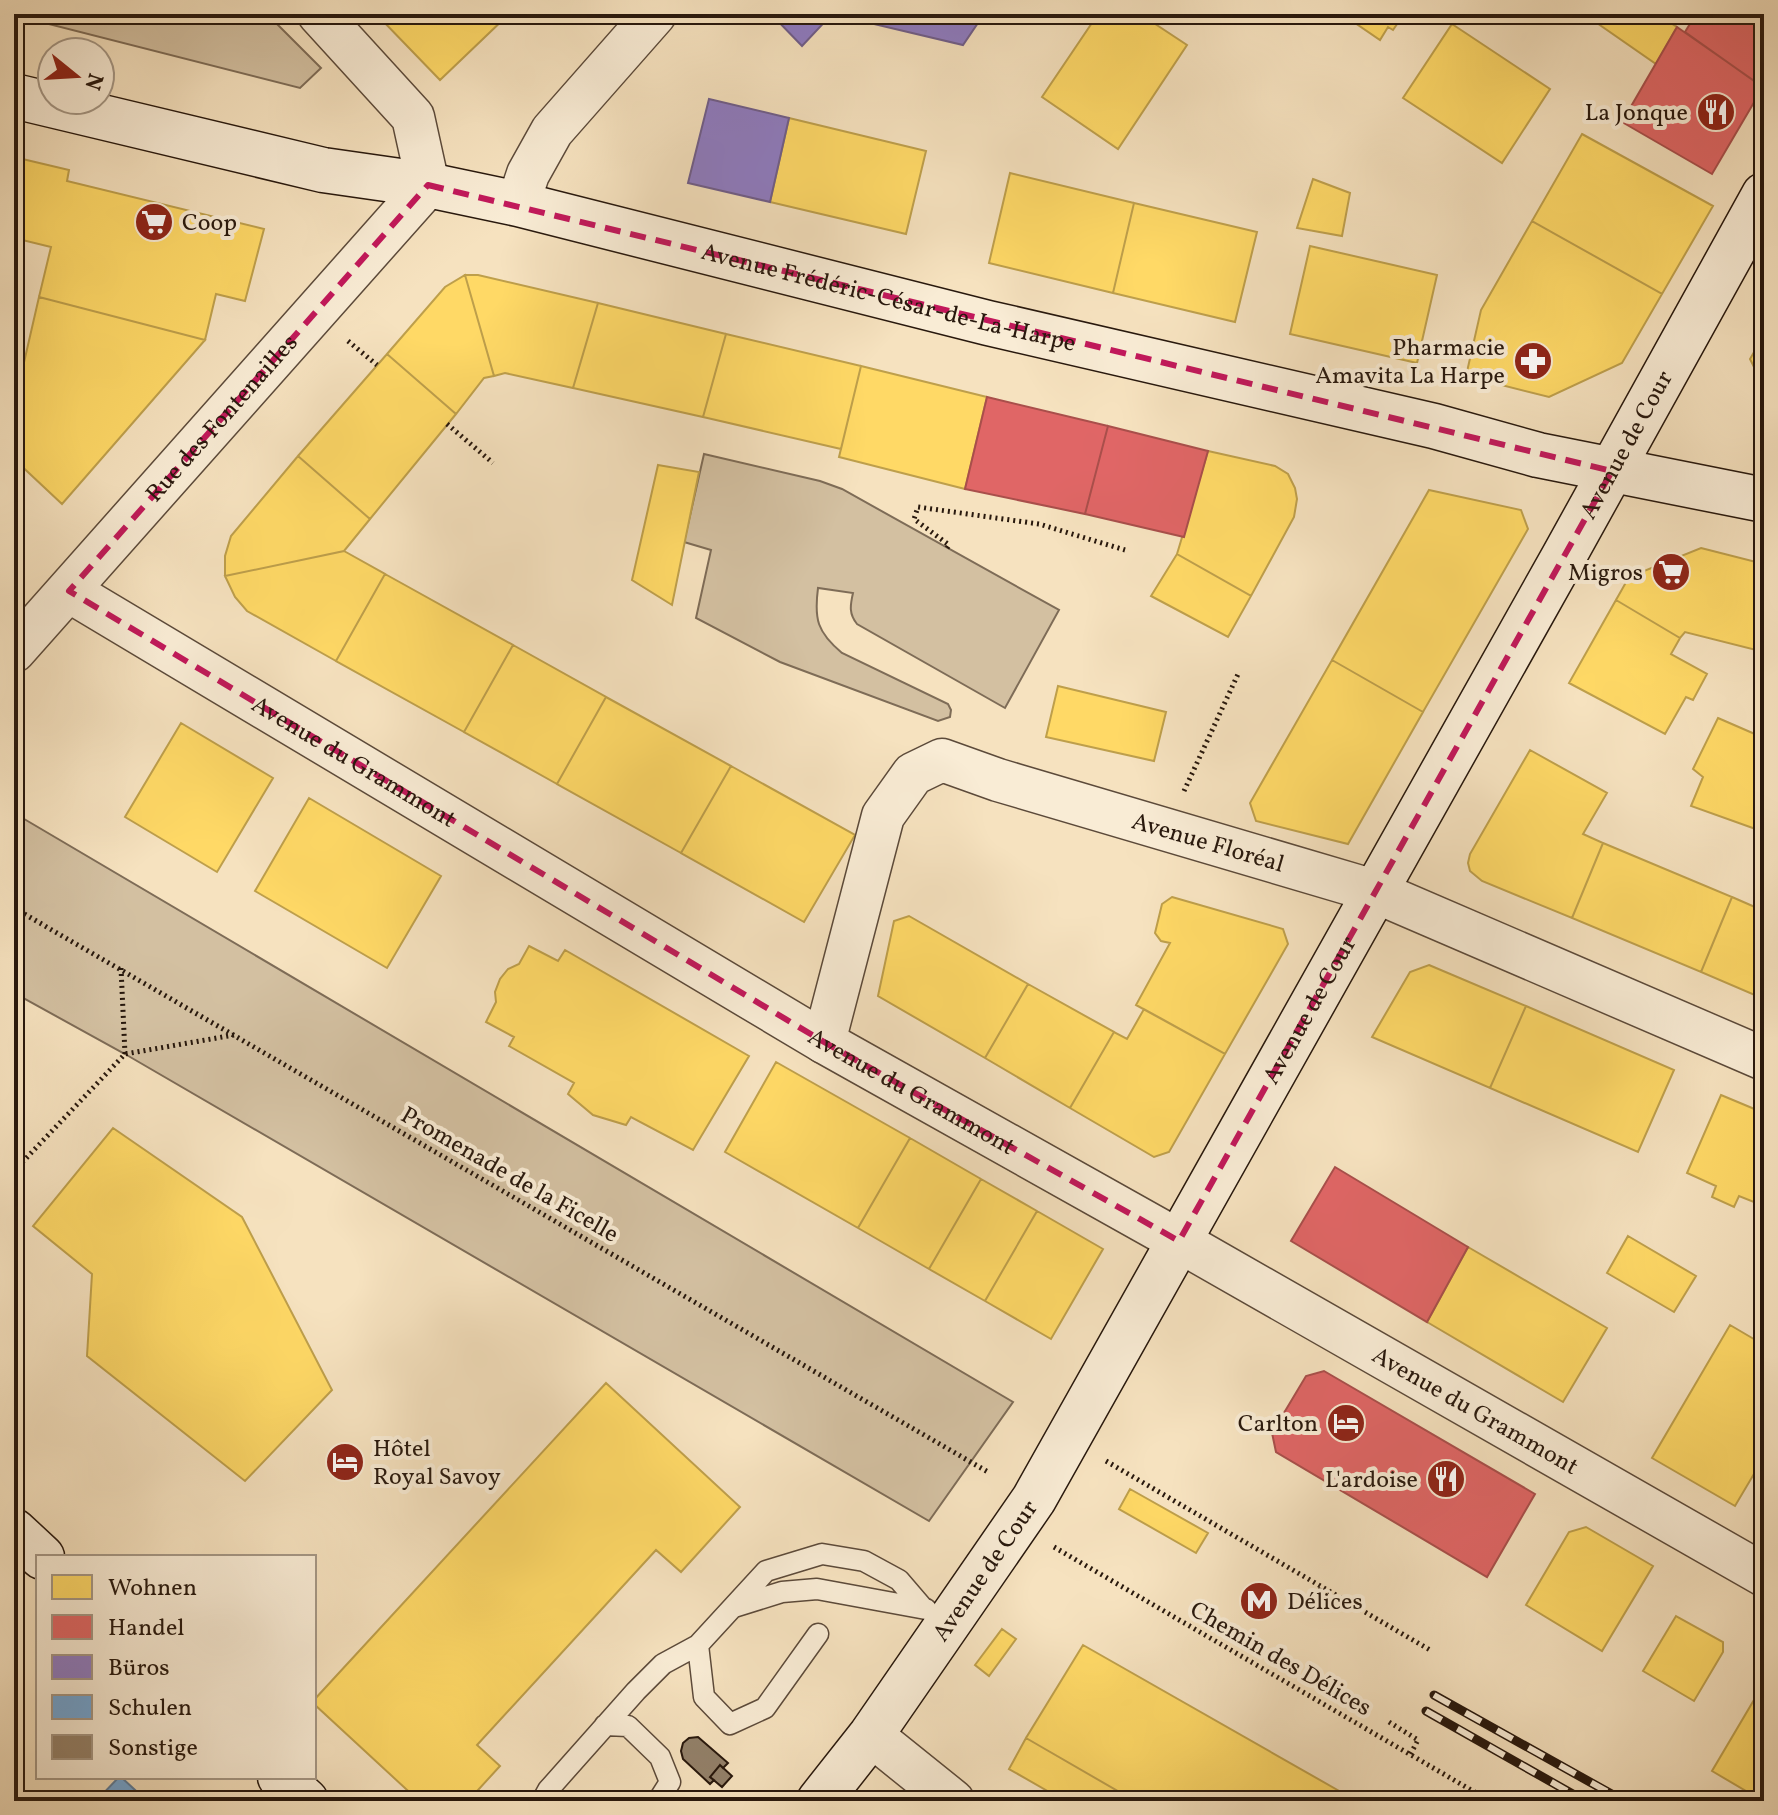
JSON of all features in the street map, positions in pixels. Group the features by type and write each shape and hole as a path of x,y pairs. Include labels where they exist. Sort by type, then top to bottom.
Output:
{"street":[{"path":"319,14 413,117 428,185"},
{"path":"518,204 528,174 552,131 653,15"},
{"name":"Avenue Frédéric-César-de-La-Harpe","path":"14,96 323,170 428,185 518,204 988,323 1434,426 1538,455 1764,500"},
{"name":"Rue des Fontenailles","path":"14,651 428,185"},
{"name":"Avenue de Cour","path":"819,1801 871,1735 937,1615 1034,1499 1764,195"},
{"name":"Avenue du Grammont","path":"69,591 824,1042 1764,1575"},
{"name":"Avenue Floréal","path":"824,1042 883,816 913,774 942,760 998,780 1374,891 1764,1059"},
{"path":"14,1531 40,1555"},
{"path":"871,1735 953,1801"},
{"path":"282,1779 306,1801"}],"lane":[{"path":"542,1801 548,1790 605,1725 663,1664 698,1645 766,1571 822,1554 864,1561 899,1580 937,1615"},
{"path":"733,1607 782,1592 817,1589 937,1615"},
{"path":"698,1645 704,1697 730,1724 765,1708 818,1634"},
{"path":"605,1725 628,1726 660,1757 670,1782 658,1801"}],"path":[{"path":"348,341 377,365"},
{"path":"447,424 493,463"},
{"path":"947,548 949,545 914,519 918,507 1039,524 1125,550"},
{"path":"1166,829 1239,672"},
{"name":"Promenade de la Ficelle","path":"14,908 988,1472"},
{"path":"121,968 125,1054"},
{"path":"14,1171 125,1054 235,1035"},
{"path":"1102,1459 1430,1650"},
{"name":"Chemin des Délices","path":"1053,1546 1490,1801"},
{"path":"1317,1595 1322,1587"},
{"path":"1280,1677 1284,1670"},
{"path":"1389,1722 1418,1740 1410,1755"}],"highlighted area":[{"path":"428,185 1612,471 1179,1241 824,1042 69,591"}],"shaded area":[{"path":"39,14 267,14 321,68 300,88 116,41 116,36 96,36 33,20"},
{"path":"704,454 842,489 1059,610 1005,708 857,624 851,610 853,593 818,588 817,617 827,638 842,653 948,704 950,717 938,721 780,662 696,618 711,550 684,542"},
{"path":"14,813 1013,1402 929,1521 125,1054 14,993"}],"building: Wohnen":[{"path":"384,14 509,14 440,80 380,18"},
{"path":"1098,14 1140,14 1187,45 1118,149 1042,97"},
{"path":"1342,14 1404,14 1393,30 1388,27 1380,40"},
{"path":"1584,14 1656,14 1677,27 1656,64"},
{"path":"1452,24 1550,89 1502,163 1403,98"},
{"path":"789,118 926,151 906,234 770,202"},
{"path":"1582,134 1713,206 1662,294 1532,221"},
{"path":"14,157 69,170 67,181 264,229 245,301 216,294 205,340 39,297 51,247 14,238"},
{"path":"1010,173 1134,203 1113,293 989,263"},
{"path":"1313,179 1350,193 1342,236 1297,228"},
{"path":"1134,203 1257,232 1235,322 1113,293"},
{"path":"1532,221 1662,294 1622,363 1549,397 1466,376 1481,310"},
{"path":"1310,246 1437,275 1417,363 1290,334"},
{"path":"465,275 494,376 484,378 456,414 387,354 445,287"},
{"path":"465,275 478,275 598,303 573,388 505,373 494,376"},
{"path":"39,297 205,340 62,504 14,459 14,406"},
{"path":"598,303 726,334 703,417 573,388"},
{"path":"726,334 861,366 841,449 703,417"},
{"path":"1764,335 1764,387 1750,359"},
{"path":"387,354 456,414 370,519 298,456"},
{"path":"861,366 987,397 965,489 839,457"},
{"path":"1208,451 1275,466 1288,474 1295,488 1294,517 1251,596 1177,554"},
{"path":"298,456 370,519 344,551 225,576 225,556 231,536"},
{"path":"658,465 699,472 672,605 632,580"},
{"path":"1429,490 1521,510 1528,529 1423,712 1332,660"},
{"path":"1701,548 1764,564 1764,652 1685,632 1680,638 1616,600 1629,577"},
{"path":"344,551 385,574 336,661 247,611 235,597 225,576"},
{"path":"1177,554 1251,596 1228,637 1151,596"},
{"path":"385,574 513,645 464,732 336,661"},
{"path":"1616,600 1680,638 1671,654 1707,674 1693,700 1686,697 1665,734 1569,683"},
{"path":"513,645 606,697 557,784 464,732"},
{"path":"1332,660 1423,712 1348,844 1256,821 1250,803"},
{"path":"1058,686 1166,712 1154,761 1046,737"},
{"path":"606,697 731,766 681,853 557,784"},
{"path":"1718,718 1764,738 1764,832 1691,806 1703,777 1693,769"},
{"path":"181,723 273,778 217,872 125,817"},
{"path":"1530,750 1607,793 1583,834 1603,843 1572,918 1482,881 1470,871 1468,863 1470,854"},
{"path":"731,766 855,835 804,922 681,853"},
{"path":"309,798 441,876 387,968 255,891"},
{"path":"1603,843 1732,897 1701,972 1572,918"},
{"path":"1172,897 1283,929 1288,944 1225,1054 1136,1005 1170,943 1161,941 1155,933 1162,904"},
{"path":"1732,897 1764,911 1764,999 1701,972"},
{"path":"909,916 1028,984 985,1058 878,996 894,921"},
{"path":"529,946 558,961 565,950 749,1056 693,1150 631,1117 626,1125 593,1115 568,1094 574,1083 509,1046 514,1037 486,1022 496,1002 495,992 500,979 508,969 519,964"},
{"path":"1429,965 1526,1006 1490,1088 1372,1037 1410,972"},
{"path":"1028,984 1114,1032 1070,1108 985,1058"},
{"path":"1526,1006 1674,1070 1638,1152 1490,1088"},
{"path":"1144,1009 1225,1054 1169,1152 1154,1157 1070,1108 1114,1032 1127,1039"},
{"path":"776,1062 910,1138 858,1228 725,1152"},
{"path":"1721,1095 1764,1113 1764,1206 1739,1196 1734,1207 1712,1197 1716,1186 1687,1173"},
{"path":"113,1128 242,1217 332,1390 245,1481 87,1356 92,1274 33,1226"},
{"path":"910,1138 981,1179 929,1269 858,1228"},
{"path":"981,1179 1037,1211 985,1301 929,1269"},
{"path":"1037,1211 1103,1249 1051,1339 985,1301"},
{"path":"1628,1236 1696,1276 1674,1312 1607,1273"},
{"path":"1468,1247 1607,1328 1563,1402 1427,1322"},
{"path":"1730,1325 1764,1345 1764,1457 1735,1506 1652,1458"},
{"path":"606,1383 740,1507 681,1572 656,1550 477,1745 500,1766 468,1801 419,1801 316,1706 316,1698"},
{"path":"1130,1489 1208,1533 1196,1553 1119,1509"},
{"path":"1586,1527 1653,1566 1602,1651 1526,1605 1569,1532"},
{"path":"1676,1616 1723,1642 1723,1652 1694,1701 1643,1671"},
{"path":"1002,1629 1016,1639 989,1676 975,1665"},
{"path":"1083,1645 1348,1796 1345,1801 1135,1801 1026,1738"},
{"path":"1764,1683 1764,1801 1763,1801 1712,1771"},
{"path":"1026,1738 1135,1801 1065,1801 1009,1769"}],"building: Handel":[{"path":"1696,14 1764,14 1764,88 1685,32"},
{"path":"1677,27 1763,87 1712,174 1622,122"},
{"path":"987,397 1108,426 1085,514 965,489"},
{"path":"1108,426 1208,451 1184,537 1085,514"},
{"path":"1335,1167 1468,1247 1427,1322 1291,1241"},
{"path":"1324,1371 1535,1494 1487,1577 1276,1452 1272,1433 1306,1376"}],"building: Büros":[{"path":"771,14 832,14 802,46"},
{"path":"832,14 984,14 963,45"},
{"path":"709,99 789,118 770,202 688,183"}],"building: Schulen":[{"path":"117,1779 123,1779 147,1801 96,1801"}],"building: Sonstige":[{"path":"698,1737 728,1763 723,1768 720,1765 710,1777 714,1780 710,1784 683,1759 683,1743 689,1738"},
{"path":"720,1765 732,1776 722,1787 710,1777"}],"railway":[{"path":"1434,1695 1624,1801"},
{"path":"1426,1711 1585,1801"}],"place":[{"name":"La Jonque","path":"1716,112"},
{"name":"Coop","path":"154,222"},
{"name":"Pharmacie Amavita La Harpe","path":"1533,361"},
{"name":"Migros","path":"1671,572"},
{"name":"Carlton","path":"1346,1423"},
{"name":"Hôtel Royal Savoy","path":"345,1462"},
{"name":"L'ardoise","path":"1446,1479"},
{"name":"Délices","path":"1259,1601"}]}
